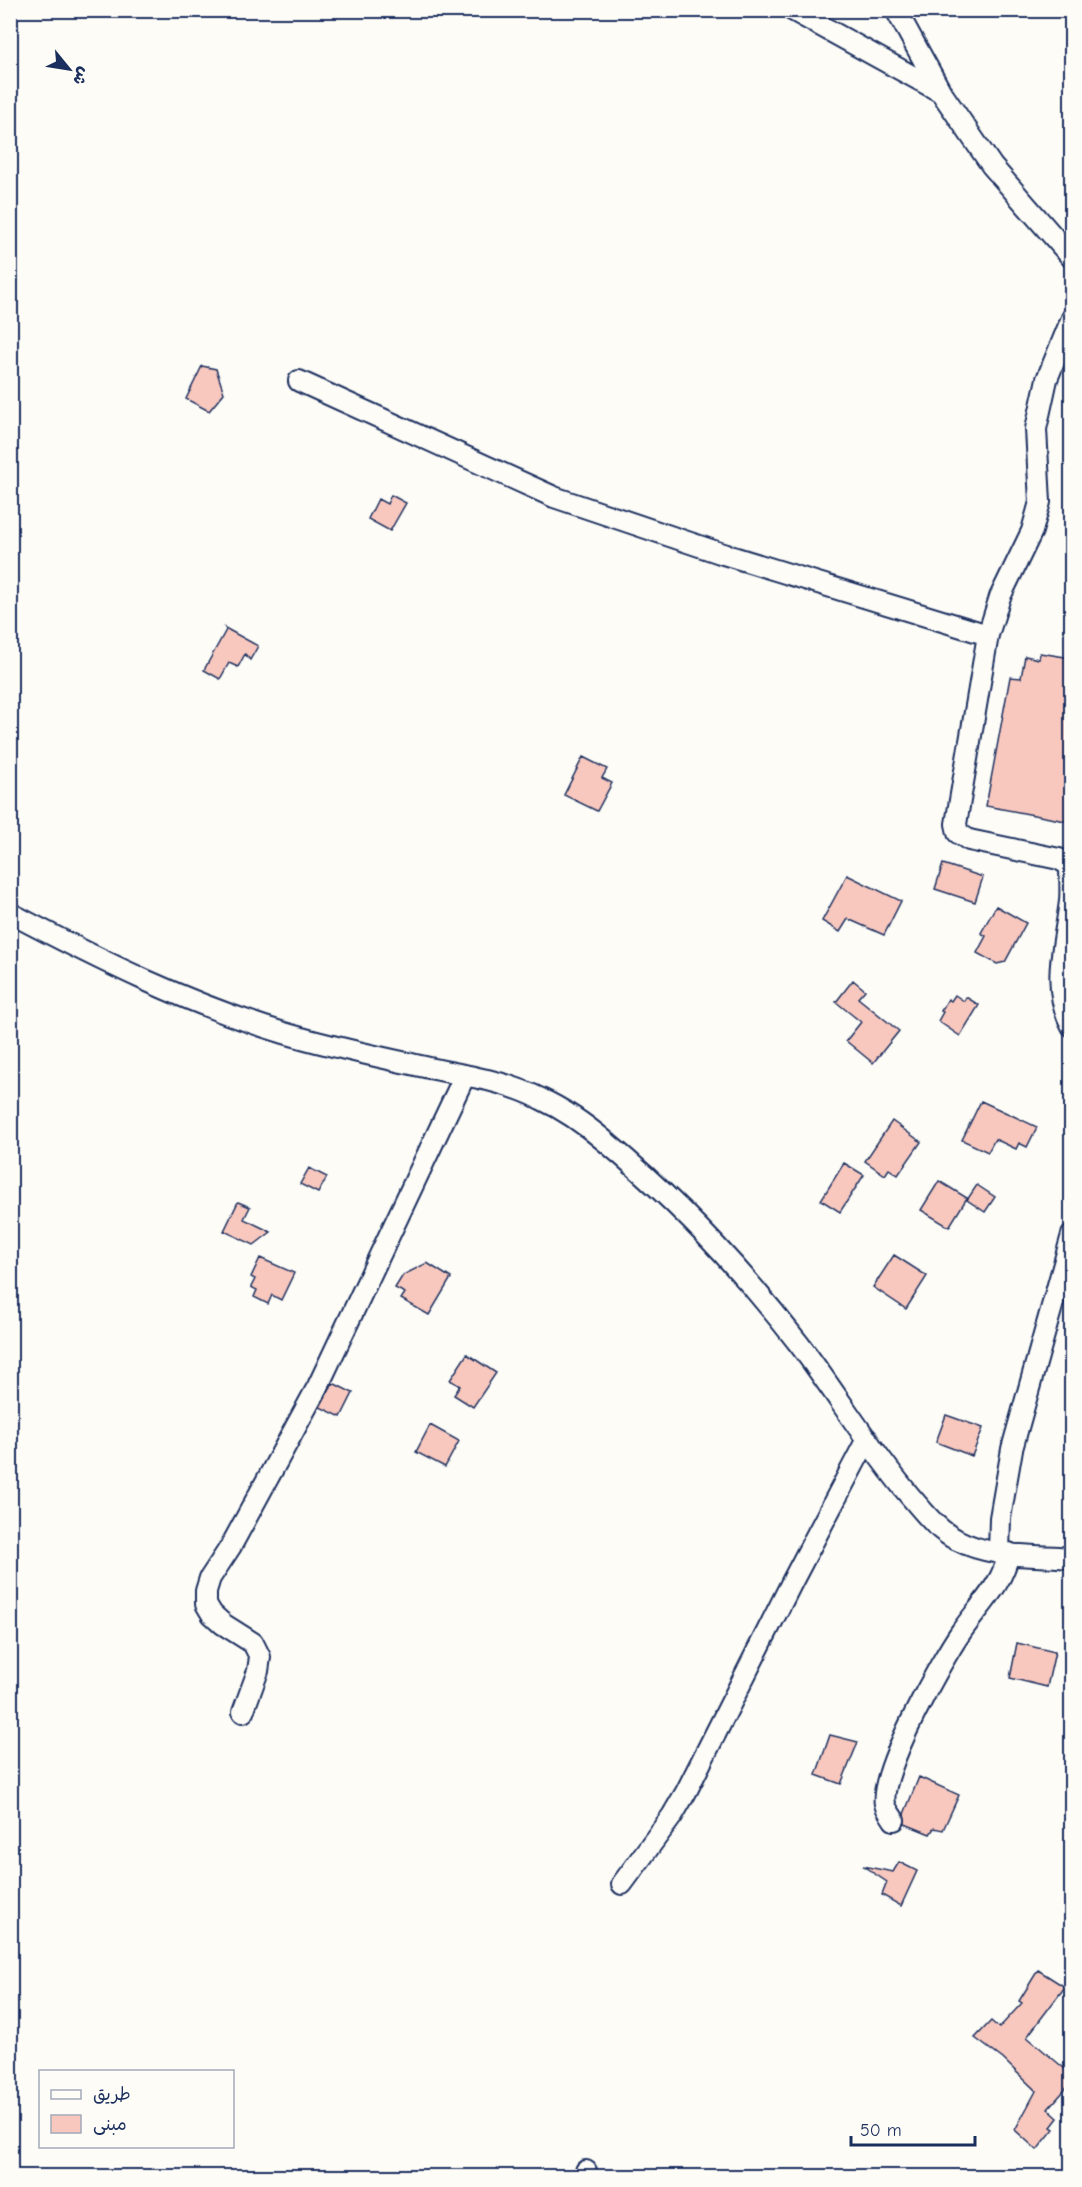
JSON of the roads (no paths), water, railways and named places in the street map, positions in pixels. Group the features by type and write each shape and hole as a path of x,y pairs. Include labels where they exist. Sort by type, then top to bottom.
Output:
{"street":[{"path":"792,10 941,92"},
{"path":"896,10 941,92 992,166 1071,256"},
{"path":"1071,318 1047,379 1036,429 1040,491 1037,512 1028,540 1000,597 988,635 956,824 958,832 969,840 1059,859 1071,867 1070,899 1059,965 1064,1012 1071,1026"},
{"path":"299,381 554,497 720,553 988,635"},
{"path":"10,912 66,943 173,994 234,1018 341,1049 492,1080 539,1097 573,1116 643,1173 757,1292 800,1346 897,1481 934,1524 954,1539 981,1549 1071,1558"},
{"path":"243,1712 258,1671 260,1657 253,1643 223,1624 212,1614 206,1604 206,1591 210,1578 231,1546 318,1386 465,1075"},
{"path":"894,1820 885,1803 885,1798 891,1768 901,1743 950,1649 994,1588 1006,1564 1000,1518 1012,1449 1071,1235"},
{"path":"622,1884 672,1816 686,1792 867,1439"}]}
